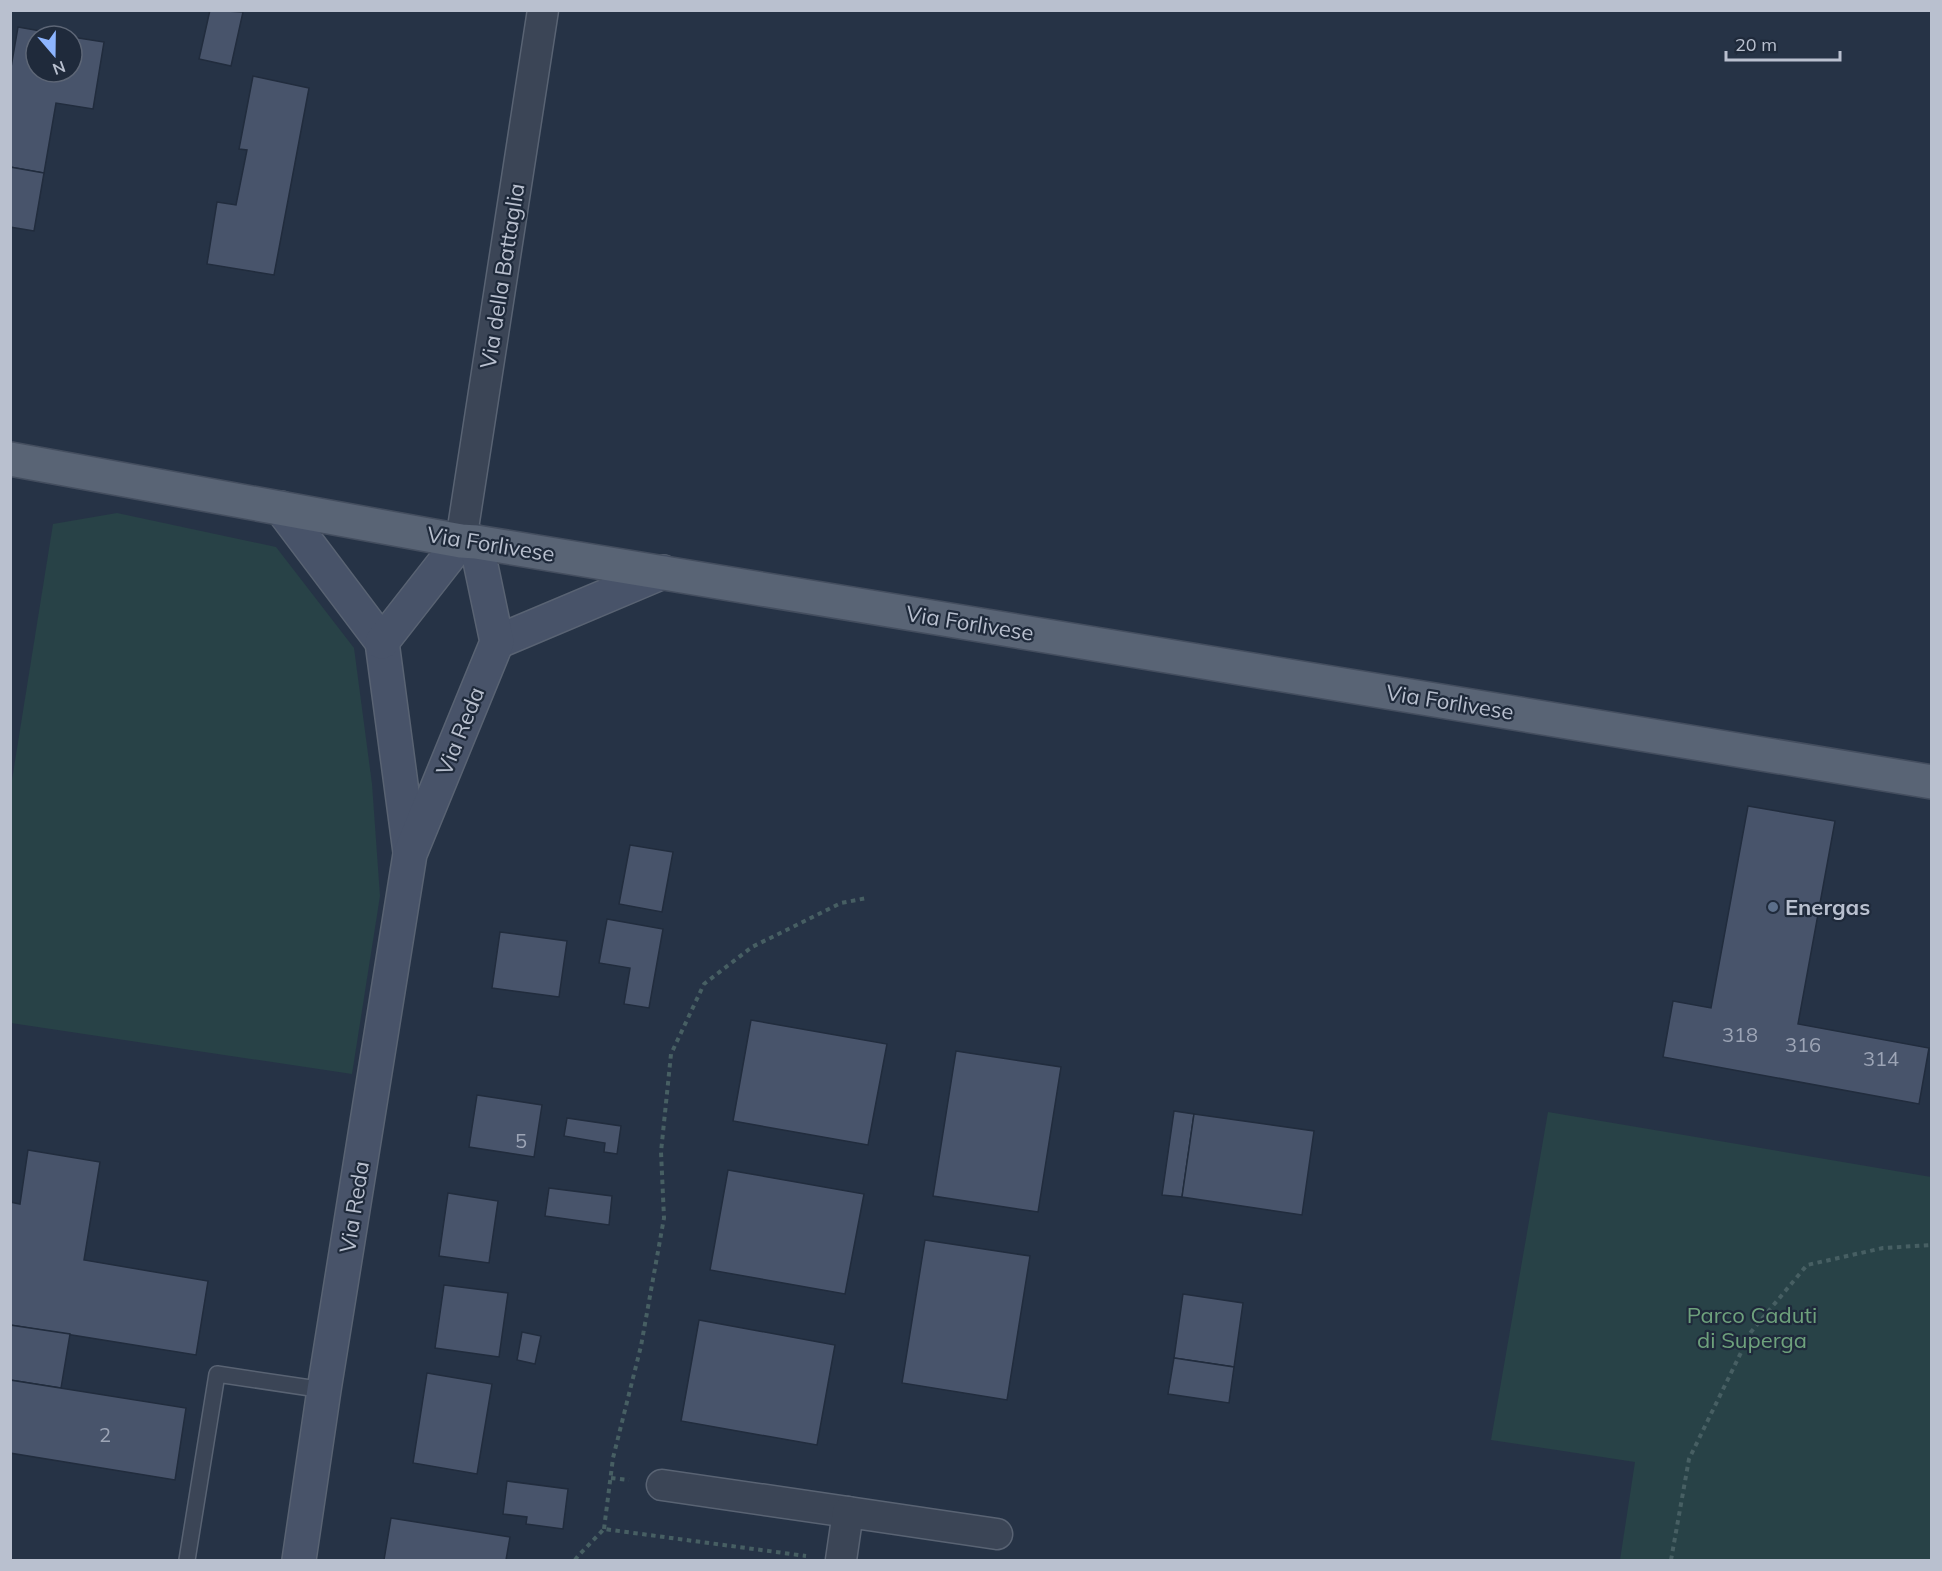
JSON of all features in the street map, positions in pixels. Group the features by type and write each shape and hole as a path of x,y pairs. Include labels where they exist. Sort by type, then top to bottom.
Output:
{"main road":[{"name":"Via Forlivese","path":"10,459 468,541 1932,782"}],"street":[{"name":"Via della Battaglia","path":"468,541 543,10"},
{"name":"Via Reda","path":"281,508 381,642 410,854"},
{"path":"468,541 497,642 663,572"},
{"path":"381,642 468,541"},
{"name":"Via Reda","path":"299,1560 410,854 497,642"},
{"path":"662,1485 998,1534"},
{"path":"841,1560 848,1512"}],"lane":[{"path":"187,1560 217,1374 324,1390"}],"path":[{"path":"575,1560 604,1529 613,1458 641,1346 664,1218 661,1152 671,1054 704,984 752,947 842,903 867,898"},
{"path":"1671,1560 1689,1459 1751,1332 1807,1265 1883,1248 1932,1245"},
{"path":"604,1529 841,1560"}],"green space":[{"path":"117,513 276,547 354,648 372,784 380,896 352,1074 11,1023 11,786 53,524"},
{"name":"Parco Caduti di Superga","path":"1548,1112 1931,1177 1931,1560 1620,1560 1635,1462 1491,1440"}],"building":[{"path":"210,10 243,12 231,66 199,59"},
{"path":"18,27 24,28 24,84 84,84 84,39 104,42 93,109 56,103 44,173 10,167 10,73"},
{"path":"253,76 309,88 274,275 207,264 217,202 236,205 247,150 239,149"},
{"path":"10,167 44,173 34,231 10,227"},
{"path":"1748,806 1835,821 1798,1024 1929,1048 1919,1104 1663,1057 1673,1001 1711,1008"},
{"path":"630,845 673,852 662,912 619,904"},
{"path":"607,919 663,929 649,1008 624,1004 630,968 599,963"},
{"path":"500,932 567,941 559,997 492,988"},
{"path":"751,1020 887,1044 868,1145 733,1121"},
{"path":"956,1051 1061,1067 1038,1212 933,1196"},
{"path":"477,1095 542,1105 534,1157 469,1147"},
{"path":"1174,1111 1194,1114 1182,1197 1162,1195"},
{"path":"1194,1114 1314,1131 1302,1215 1182,1197"},
{"path":"567,1118 621,1126 617,1154 604,1152 605,1143 564,1136"},
{"path":"28,1150 100,1162 84,1260 208,1281 196,1355 10,1325 10,1202 20,1204"},
{"path":"728,1170 864,1194 845,1294 710,1270"},
{"path":"549,1188 612,1196 609,1225 545,1216"},
{"path":"448,1193 498,1201 489,1263 439,1256"},
{"path":"925,1240 1030,1256 1007,1400 902,1383"},
{"path":"444,1285 508,1293 499,1357 435,1348"},
{"path":"1183,1294 1243,1303 1234,1367 1174,1358"},
{"path":"699,1320 835,1345 817,1445 681,1421"},
{"path":"10,1325 70,1334 61,1388 10,1380"},
{"path":"522,1332 541,1336 535,1364 517,1360"},
{"path":"1174,1358 1234,1367 1229,1403 1168,1394"},
{"path":"427,1373 492,1384 477,1474 413,1463"},
{"path":"10,1380 186,1408 175,1480 10,1453"},
{"path":"507,1481 568,1489 563,1529 526,1524 527,1517 503,1514"},
{"path":"391,1518 510,1537 506,1560 384,1560"}],"place":[{"name":"Energas","path":"1773,907"}]}
